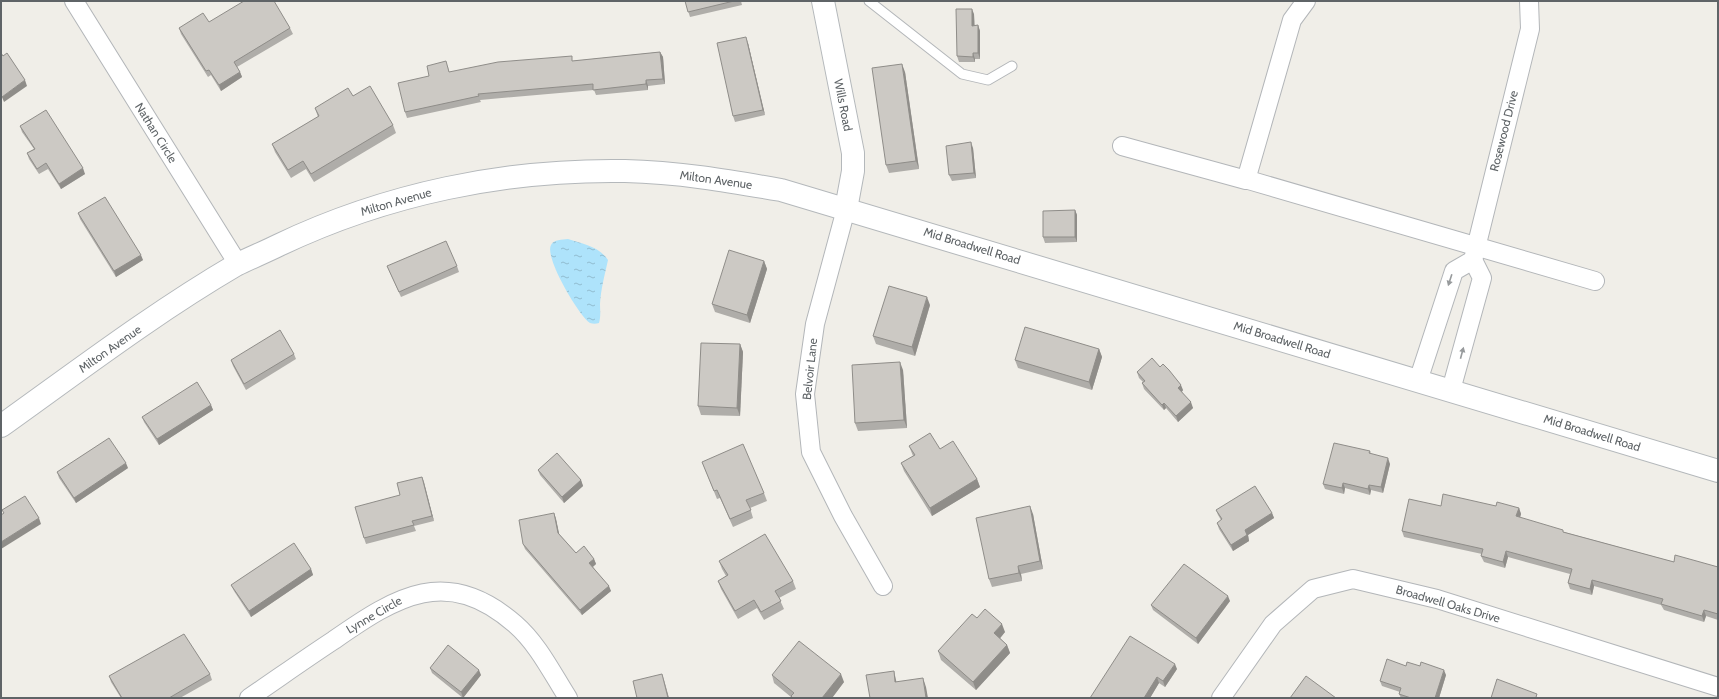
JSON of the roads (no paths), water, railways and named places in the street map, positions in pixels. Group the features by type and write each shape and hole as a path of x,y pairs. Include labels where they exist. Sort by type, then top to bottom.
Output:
{"street":[{"name":"Nathan Circle","path":"74,1 238,264"},
{"name":"Wills Road","path":"822,1 853,153 854,171 846,209"},
{"path":"1245,180 1292,20 1306,1"},
{"name":"Rosewood Drive","path":"1475,254 1530,30 1529,1"},
{"path":"1122,146 1245,180 1475,254 1595,281"},
{"name":"Milton Avenue","path":"1,426 172,306 238,264 312,229 387,202 466,183 545,173 625,171 705,176 781,190 846,209"},
{"name":"Mid Broadwell Road","path":"846,209 1718,471"},
{"name":"Belvoir Lane","path":"846,209 815,324 805,394 811,452 843,516 883,586"},
{"path":"1418,381 1454,271 1475,254"},
{"path":"1451,390 1482,278 1475,254"},
{"name":"Broadwell Oaks Drive","path":"1221,698 1273,624 1313,589 1353,579 1437,599 1718,687"},
{"name":"Lynne Circle","path":"249,698 372,614 405,597 434,591 453,592 469,596 497,610 515,624 531,640 568,698"}],"lane":[{"path":"869,1 962,74 988,80 1012,66"}],"water":[{"path":"568,239 595,249 604,255 608,260 601,292 599,323 590,323 578,310 557,273 550,252 551,245 556,241"}]}
